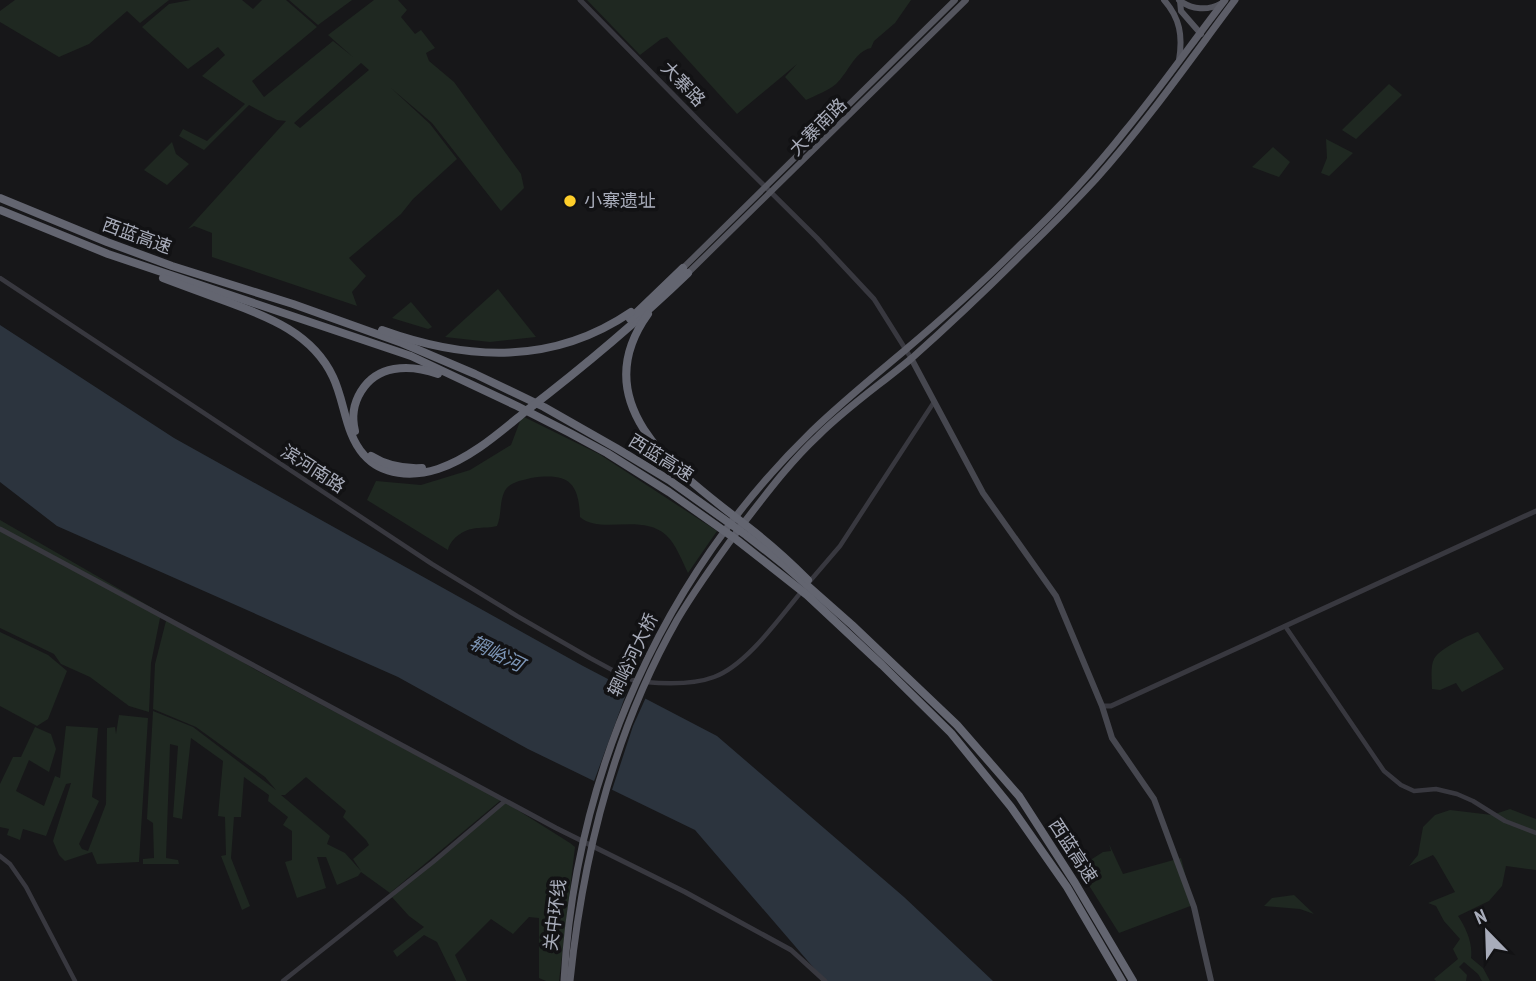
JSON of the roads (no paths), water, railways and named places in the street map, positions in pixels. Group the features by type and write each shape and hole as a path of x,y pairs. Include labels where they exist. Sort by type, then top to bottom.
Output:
{"highway":[{"name":"辋峪河大桥","path":"588,856 617,754 648,678 676,622 724,550 797,457 819,435 975,300 1097,177 1235,0"},
{"name":"辋峪河大桥","path":"580,854 591,806 624,711 655,643 685,588 717,541 757,491 812,430 970,294 1065,200 1125,132 1224,1"},
{"name":"西蓝高速","path":"0,198 67,227 172,266 293,304 402,343 544,407 668,480 783,564 957,725 1019,796 1076,883 1133,981"},
{"name":"西蓝高速","path":"0,210 108,254 411,356 607,453 669,492 737,540 807,595 951,733 1011,807 1067,887 1122,981"},
{"path":"108,254 133,267 254,312 296,333 314,350 332,376 357,446 367,459 396,473 422,473 463,457 559,383 657,302"},
{"path":"559,383 685,270"},
{"path":"685,270 657,302 636,333 628,356 626,370 629,393 639,423 652,443 672,464 777,550 822,592 852,625"},
{"path":"293,304 320,309 439,347 506,353 555,347 589,336 621,319 659,292"},
{"path":"495,396 419,368 394,369 366,383 359,395 353,424 358,439 367,452 386,464 405,468 430,467 443,462 498,431"},
{"name":"关中环线","path":"564,981 566,942 580,854"},
{"name":"关中环线","path":"570,981 588,856"}],"main road":[{"name":"大寨南路","path":"768,190 955,0"},
{"name":"大寨南路","path":"685,270 967,0"},
{"path":"1164,0 1177,20 1181,35 1178,62"},
{"path":"1180,1 1181,11 1206,39"},
{"path":"1180,1 1202,9 1217,6 1224,1"},
{"path":"1171,9 1181,11"},
{"path":"911,358 983,492 1056,596 1102,706 1112,738 1154,799 1194,907 1211,981"}],"street":[{"name":"大寨路","path":"580,0 817,238 874,299 911,358"},
{"name":"滨河南路","path":"0,278 432,564 517,617 617,673 652,683 692,682 722,674 738,663 840,546 935,401"},
{"path":"1102,706 1111,705 1536,510"},
{"path":"0,529 556,828 685,892 791,950 825,981"},
{"path":"1285,625 1384,771 1401,785 1414,791 1436,789 1457,794 1505,821 1536,833"},
{"path":"283,981 433,862 506,800"},
{"path":"0,856 10,864 26,887 75,981"}],"water":[{"name":"辋峪河","path":"0,325 174,438 583,666 717,736 904,897 993,981 825,981 695,830 528,749 398,677 57,526 0,482"}],"place":[{"name":"小寨遗址","path":"570,201"}]}
